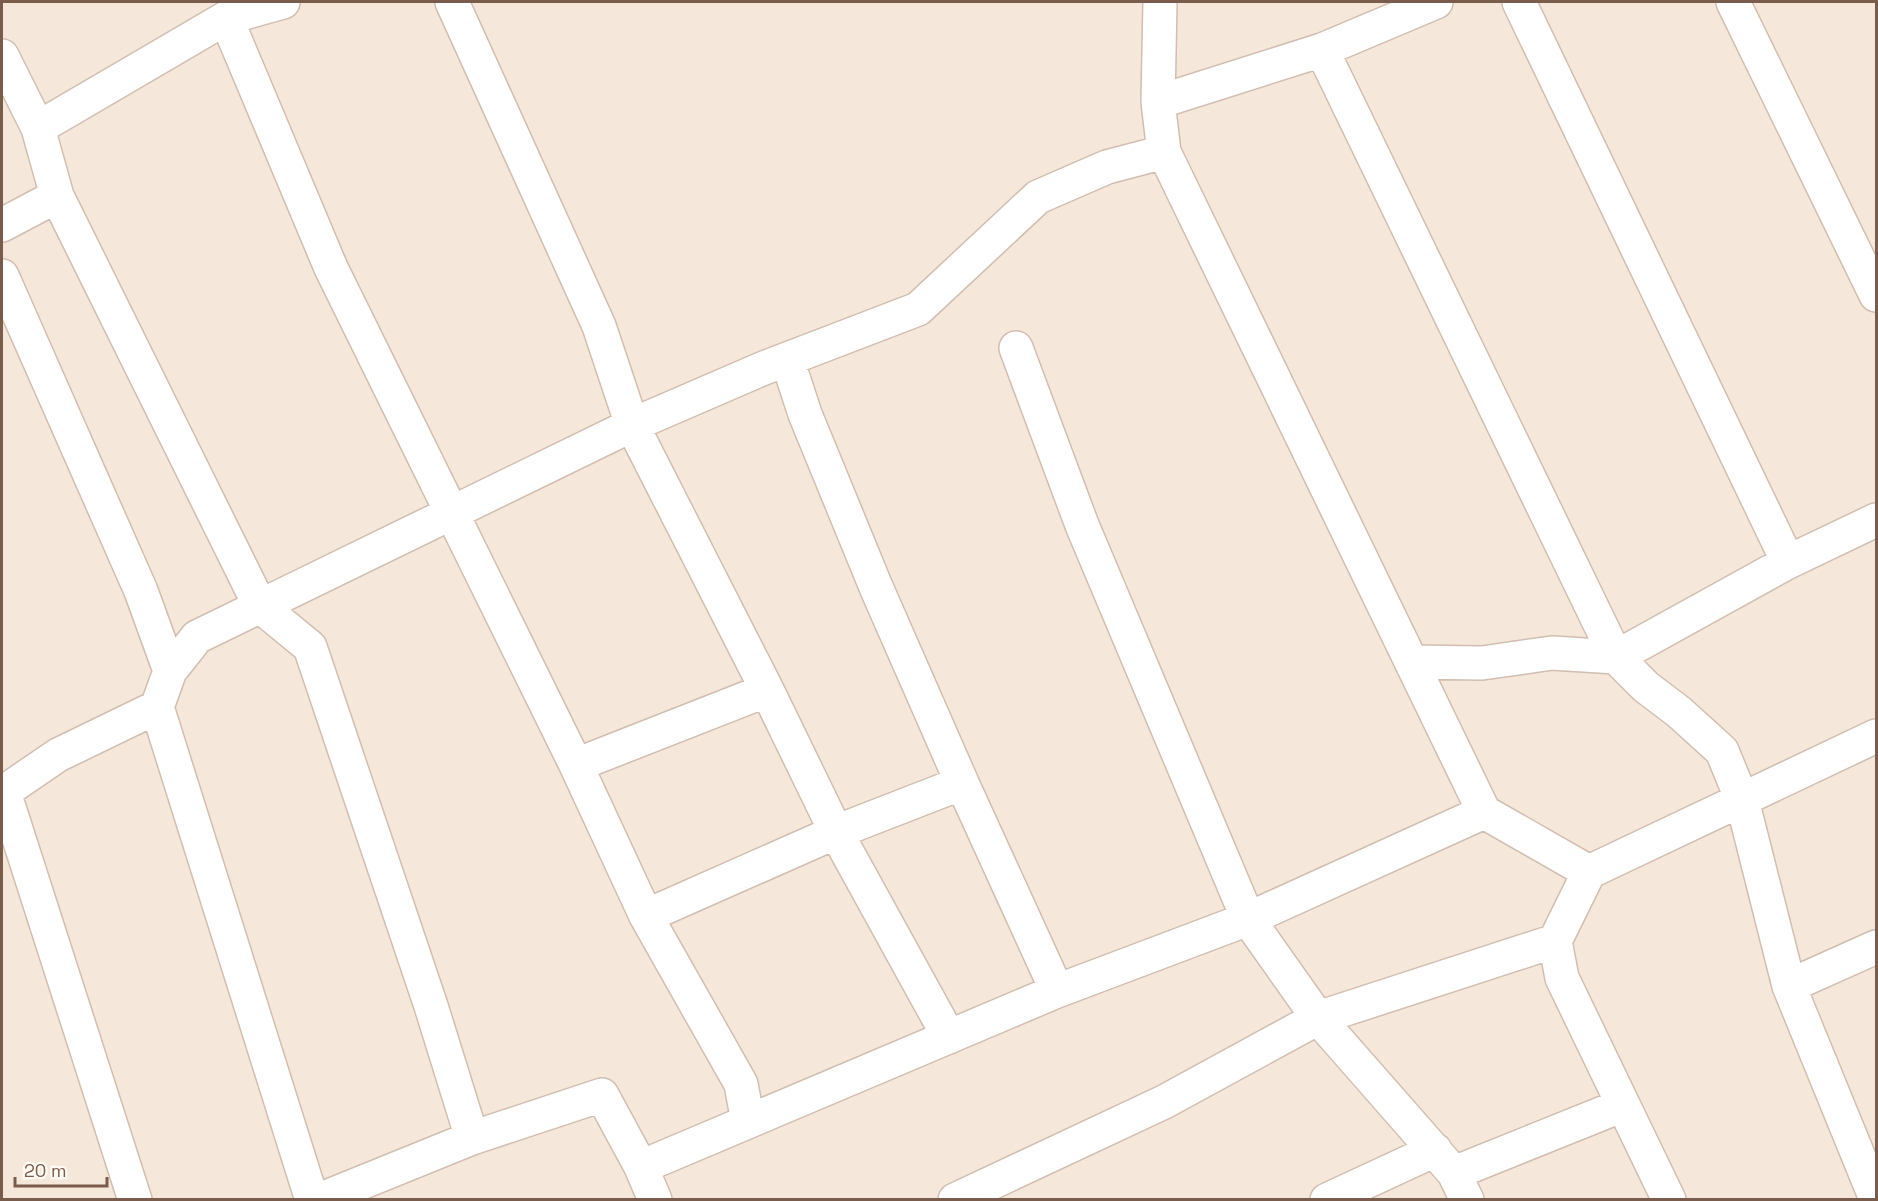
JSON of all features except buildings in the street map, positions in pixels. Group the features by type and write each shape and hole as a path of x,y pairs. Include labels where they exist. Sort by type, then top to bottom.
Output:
{"street":[{"path":"38,128 226,18 283,2"},
{"path":"452,2 600,326 632,425 767,690 836,832 949,1037"},
{"path":"1160,2 1158,102 1164,152 1484,812 1588,872"},
{"path":"1158,102 1322,50 1436,2"},
{"path":"1519,2 1788,562"},
{"path":"1733,2 1876,295"},
{"path":"226,18 331,268 576,765 646,916 741,1084 748,1122"},
{"path":"1322,50 1616,657 1646,687 1679,712 1722,751 1742,800 1789,986 1875,1194"},
{"path":"2,56 38,128 57,196 260,606 310,647 431,1006 472,1138"},
{"path":"312,1200 157,707 170,671 197,637 632,425 787,358 918,309 1038,197 1107,167 1164,152"},
{"path":"2,225 57,196"},
{"path":"2,276 141,591 170,671"},
{"path":"1016,348 1082,525 1248,919 1318,1018 1452,1174"},
{"path":"787,358 805,414 876,587 1057,991"},
{"path":"1411,662 1482,663 1552,653 1616,657 1788,562 1876,520"},
{"path":"576,765 767,690"},
{"path":"135,1200 4,792 58,755 157,707"},
{"path":"1669,1200 1562,978 1555,941 1588,872 1876,736"},
{"path":"646,916 836,832 962,783"},
{"path":"641,1167 1057,991 1248,919 1484,812"},
{"path":"955,1200 1164,1102 1318,1018 1555,941"},
{"path":"1789,986 1876,947"},
{"path":"319,1200 472,1138 602,1095 641,1167 655,1200"},
{"path":"1327,1200 1452,1174 1623,1105"}],"shaded area":[{"path":"2,2 1876,2 1876,1199 2,1199"}]}
